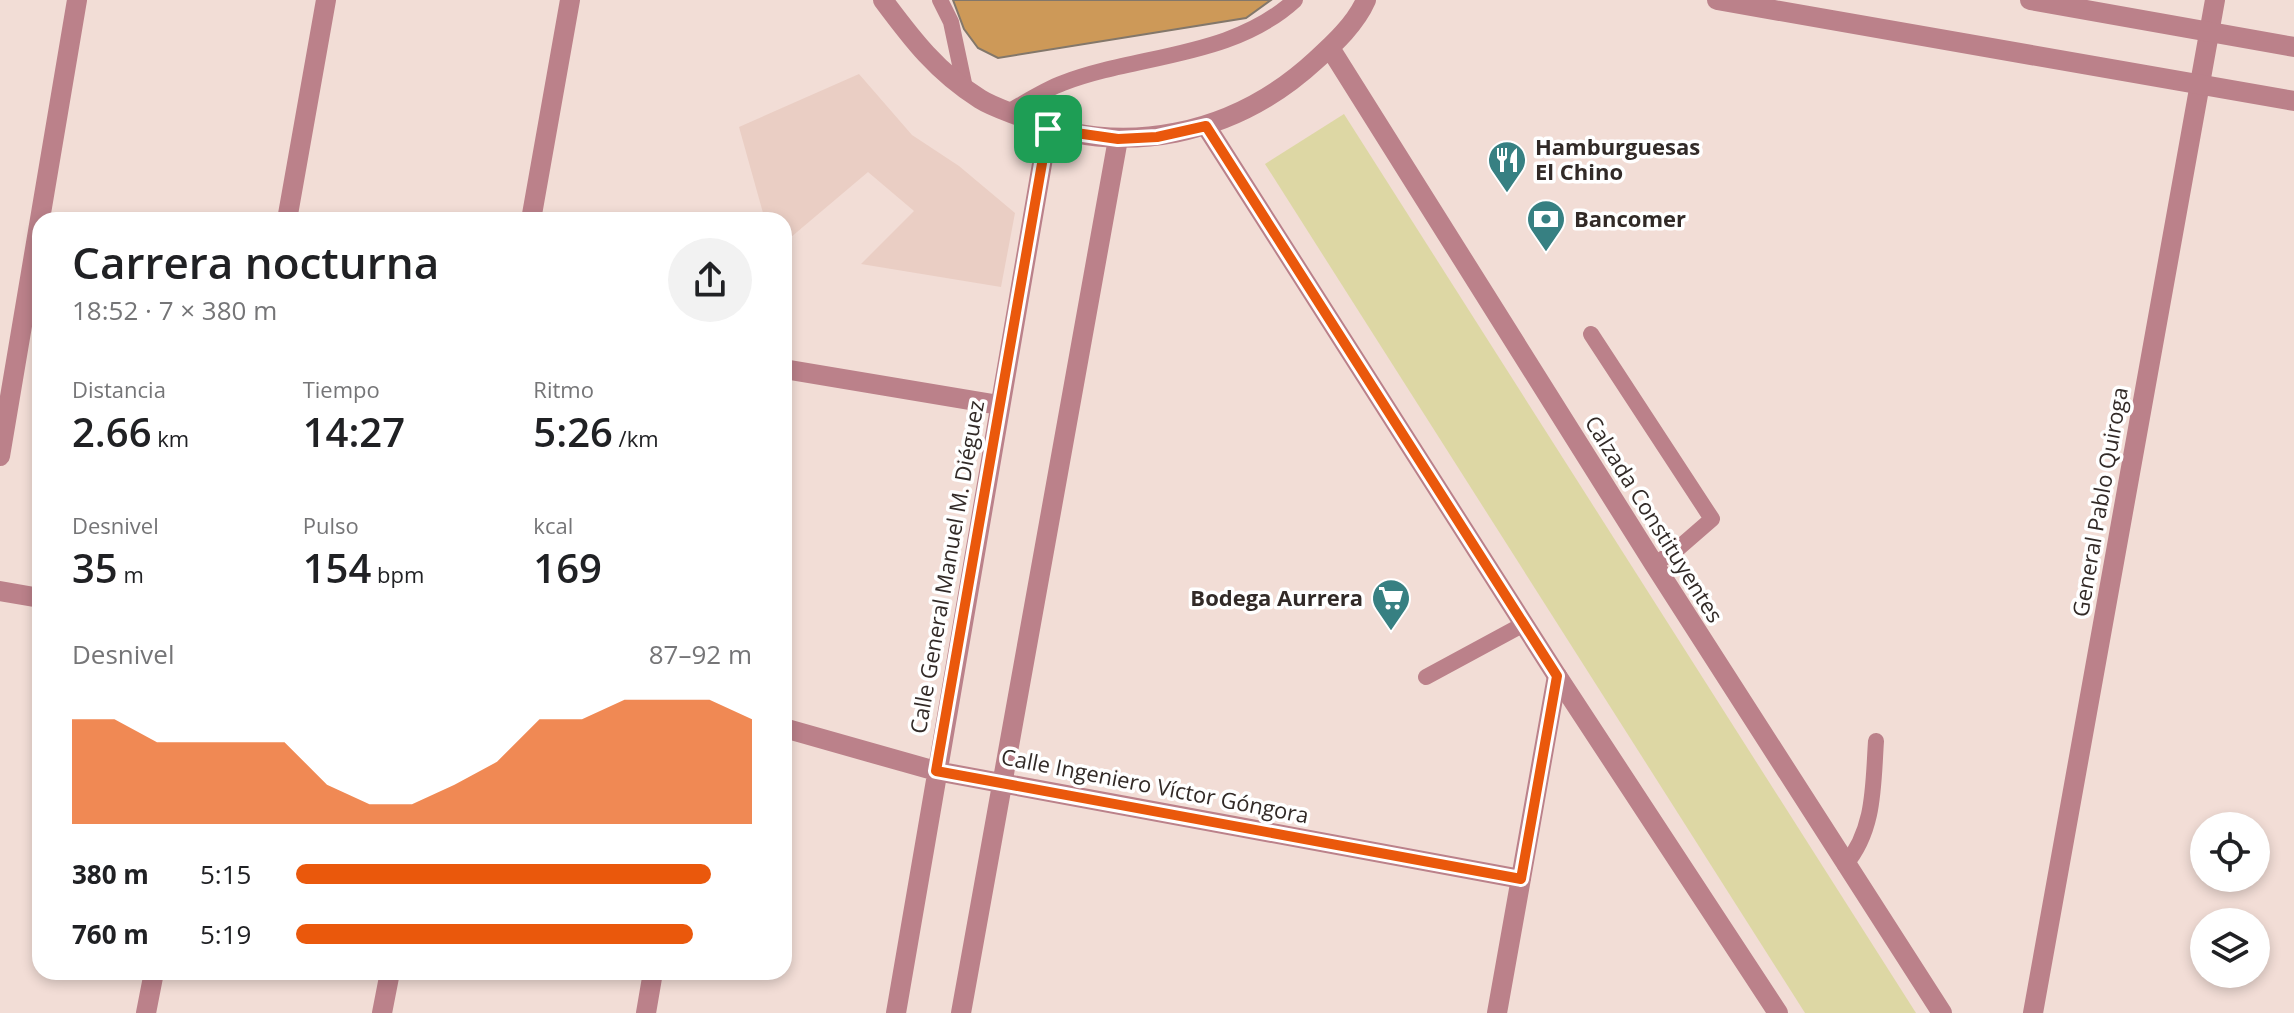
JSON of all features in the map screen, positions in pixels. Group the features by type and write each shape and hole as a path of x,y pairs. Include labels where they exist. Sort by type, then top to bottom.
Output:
{"street":[{"path":"41,212 77,0"},
{"path":"288,212 326,0"},
{"path":"532,212 570,0"},
{"path":"883,0 924,55 981,100 1048,129 1118,139 1157,137 1206,126 1263,101 1294,81 1330,48 1361,12 1366,0"},
{"path":"1717,0 2294,101"},
{"path":"2030,0 2294,47"},
{"name":"General Pablo Quiroga","path":"2033,1013 2215,0"},
{"name":"Calzada Constituyentes","path":"1330,48 1654,564 1942,1013"},
{"path":"1206,126 1557,676 1778,1013"},
{"name":"Calle General Manuel M. Diéguez","path":"896,1013 1048,129"},
{"path":"961,1013 1118,139"},
{"path":"0,456 32,266"},
{"path":"792,370 999,405"},
{"path":"0,591 32,597"},
{"path":"1497,1013 1557,676"},
{"name":"Calle Ingeniero Víctor Góngora","path":"792,730 936,771 1521,879"},
{"path":"146,1013 152,980"},
{"path":"382,1013 388,980"},
{"path":"646,1013 652,980"}],"lane":[{"path":"940,0 951,22 965,88"},
{"path":"1008,112 1063,83 1240,36 1278,15 1295,0"},
{"path":"1591,334 1712,519 1674,552 1654,564"},
{"path":"1426,677 1524,624"},
{"path":"1845,865 1859,849 1871,810 1876,741"}],"shaded area":[{"path":"859,74 912,135 959,166 1015,213 1001,287 861,264 914,211 868,172 792,236 792,212 763,212 739,127"},
{"path":"1344,114 1916,1013 1805,1013 1265,164"}],"building":[{"path":"953,0 1271,0 1246,18 998,58 978,48 964,29"}],"place":[{"name":"Hamburguesas El Chino","path":"1507,194"},
{"name":"Bancomer","path":"1546,253"},
{"name":"Bodega Aurrera","path":"1391,632"}],"route":[{"path":"1206,126 1557,676 1521,879 936,771 1048,129 1118,139 1157,137 1206,126"}]}
